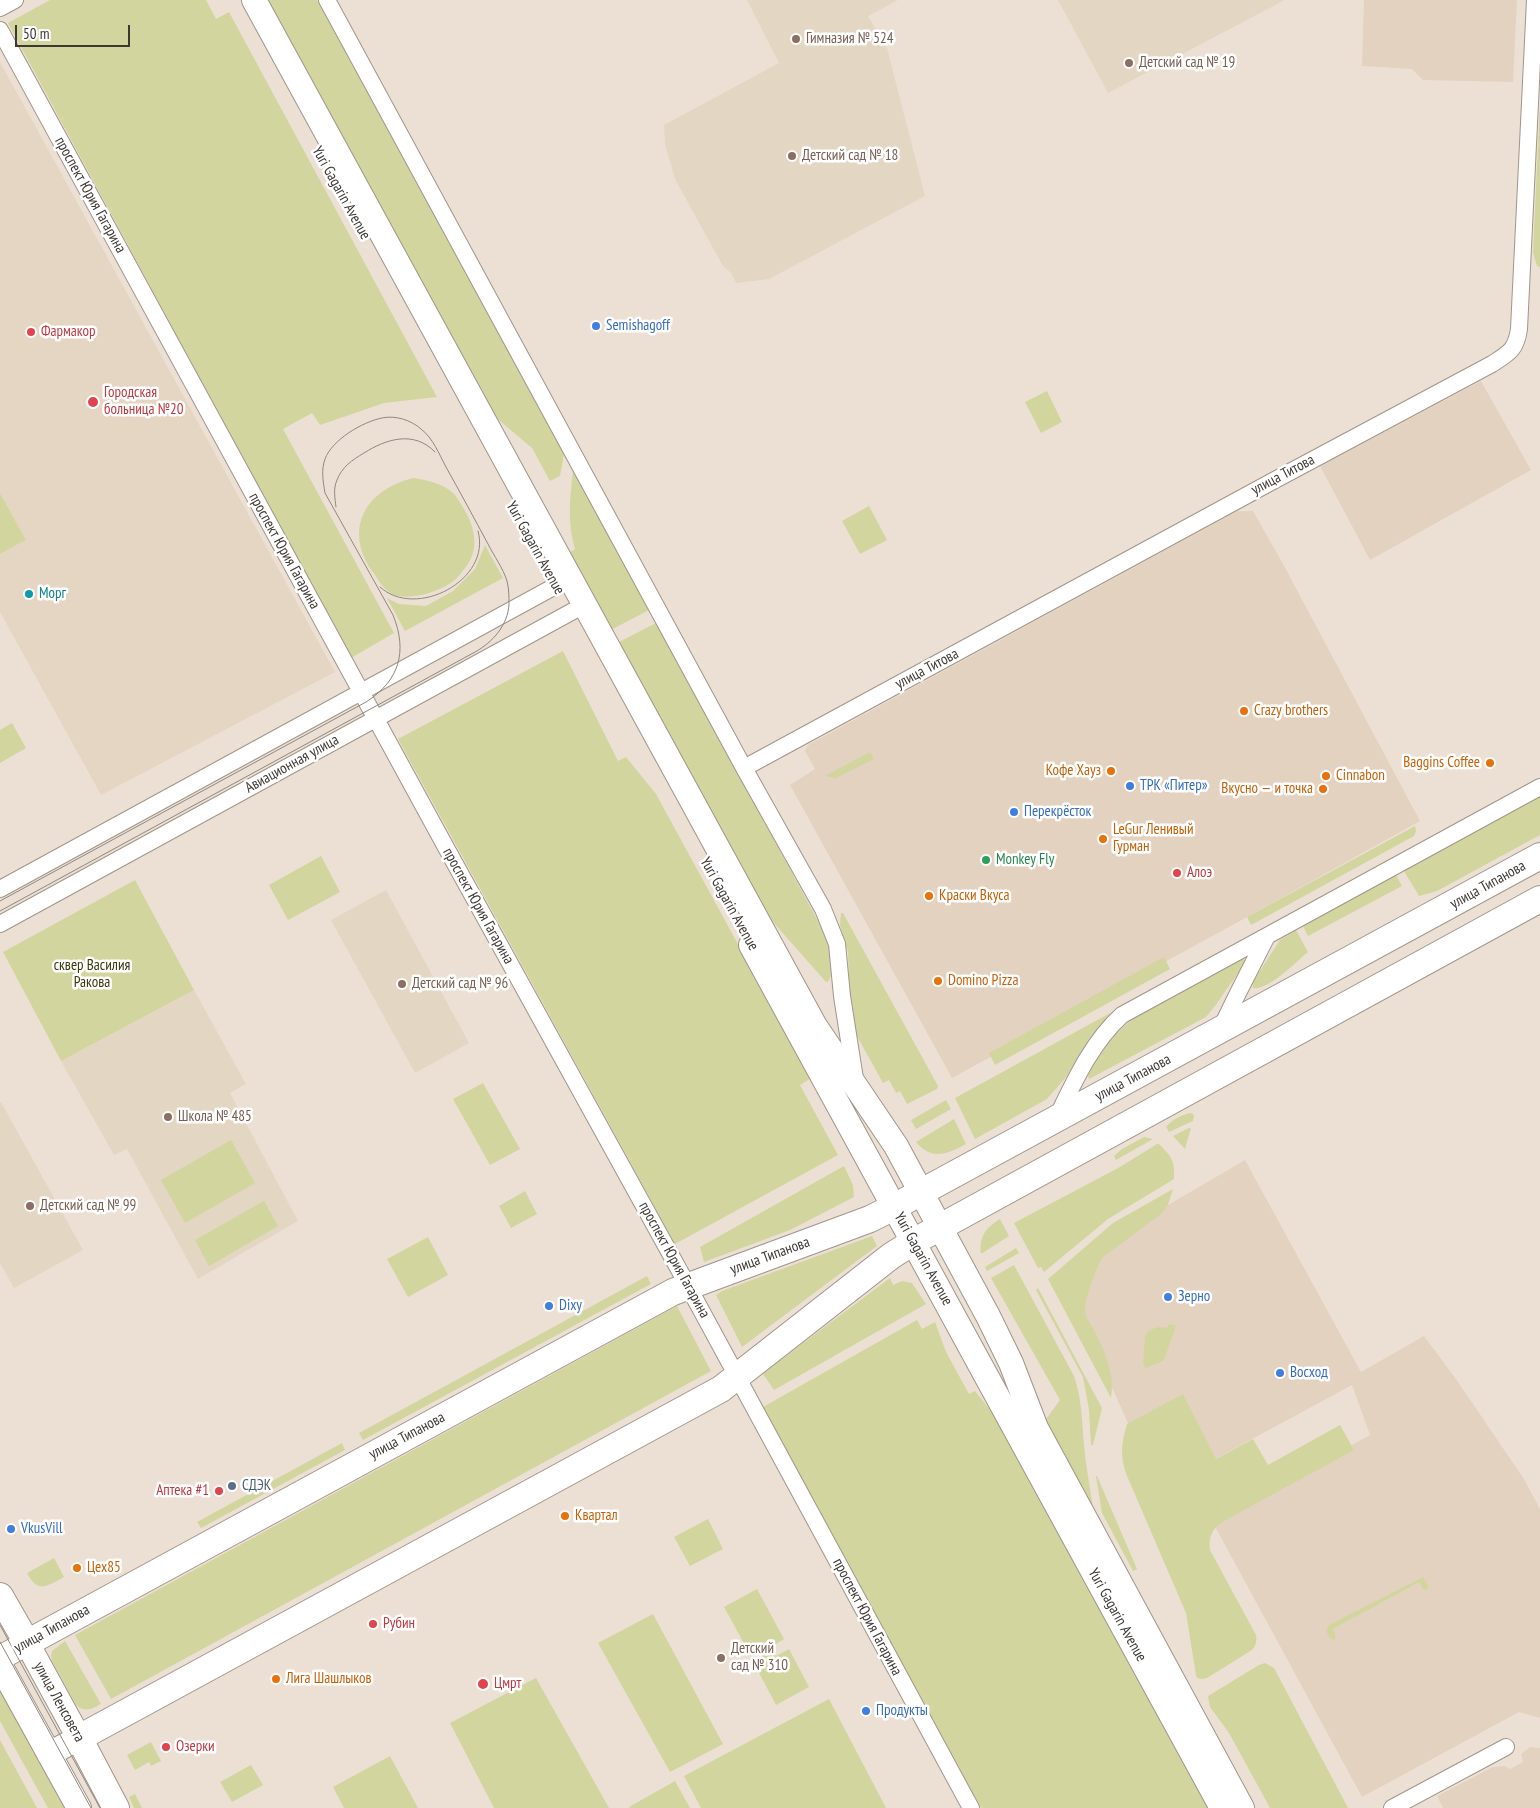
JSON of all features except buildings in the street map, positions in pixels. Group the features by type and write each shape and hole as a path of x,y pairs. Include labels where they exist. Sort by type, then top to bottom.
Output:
{"main road":[{"name":"Yuri Gagarin Avenue","path":"236,0 577,609 815,1026 896,1146 988,1316 1011,1363 1036,1428 1242,1808"},
{"name":"Yuri Gagarin Avenue","path":"254,0 562,582"},
{"name":"Yuri Gagarin Avenue","path":"577,609 894,1207 1222,1808"},
{"name":"улица Типанова","path":"0,1658 664,1297 688,1286 870,1219 894,1207 1540,856"},
{"path":"49,1754 721,1389 891,1256 913,1242 1540,899"},
{"name":"улица Ленсовета","path":"0,1596 116,1808"},
{"path":"0,1665 79,1808"}],"street":[{"path":"0,8 15,0"},
{"name":"Yuri Gagarin Avenue","path":"327,0 744,768 823,909 837,944 845,1021 856,1086"},
{"name":"улица Титова","path":"744,768 1510,353 1517,342 1519,329 1535,0"},
{"name":"проспект Юрия Гагарина","path":"0,30 361,692 737,1375 971,1808"},
{"name":"Авиационная улица","path":"0,889 562,582"},
{"name":"Авиационная улица","path":"0,924 577,609"},
{"path":"1056,1120 1078,1075 1113,1023 1137,1006 1540,787"},
{"path":"1220,1031 1267,936"},
{"path":"1392,1808 1506,1747"}],"shaded area":[{"name":"Детский сад № 18","path":"747,0 898,0 868,16 887,48 925,196 769,279 736,283 731,273 723,266 675,179 665,144 664,125 779,63"},
{"name":"Детский сад № 19","path":"1058,0 1283,0 1283,1 1108,93"},
{"path":"1364,0 1517,0 1513,82 1423,80 1412,69 1362,66"},
{"name":"Городская больница №20","path":"0,62 335,672 101,795 0,612 0,554 26,540 0,493"},
{"path":"1481,381 1531,470 1370,560 1320,466"},
{"name":"ТРК «Питер»","path":"1237,511 1253,511 1420,821 952,1078 790,785 815,769 805,751 808,745"},
{"name":"Детский сад № 96","path":"386,890 469,1043 415,1073 331,920"},
{"name":"Школа № 485","path":"194,990 246,1084 230,1093 298,1221 198,1279 127,1149 114,1155 61,1061"},
{"name":"Детский сад № 99","path":"1,1102 83,1250 14,1288 0,1263"},
{"path":"1245,1160 1361,1372 1424,1336 1456,1379 1524,1479 1540,1509 1540,1718 1519,1712 1362,1797 1212,1521 1370,1435 1352,1385 1158,1490 1078,1312 1093,1255 1127,1229"},
{"path":"1530,1747 1540,1748 1540,1808 1443,1808 1437,1796 1493,1767 1505,1766 1510,1769 1523,1762 1521,1754"}],"green space":[{"path":"50,0 206,0 216,19 229,12 437,397 384,403 320,425 312,413 283,429 394,633 351,658 8,23"},
{"path":"266,0 317,0 564,454 560,476 550,481 532,448 494,416"},
{"path":"1540,102 1540,267 1537,266 1533,252"},
{"path":"1047,391 1062,422 1041,433 1025,402"},
{"path":"573,470 649,610 609,631 567,554 575,549 570,519"},
{"path":"413,478 439,484 453,493 469,519 474,536 474,544 471,559 456,579 443,588 426,594 408,597 392,594 381,584 372,571 364,555 360,540 360,526 364,513 372,501 397,484"},
{"path":"0,493 26,540 0,554"},
{"path":"869,506 887,540 860,554 842,521"},
{"path":"485,545 503,578 405,631 387,598 399,604 426,606 453,591 475,569"},
{"path":"656,623 824,932 832,964 831,976 828,982 765,913 617,643"},
{"path":"563,651 618,761 626,757 656,794 811,1078 800,1085 838,1155 675,1244 398,739"},
{"path":"12,723 26,748 0,763 0,730"},
{"path":"870,752 874,759 836,778 825,776"},
{"path":"1540,796 1540,835 1437,891 1419,896 1404,871"},
{"path":"1415,826 1414,836 1251,925 1247,917"},
{"path":"321,856 340,892 288,920 269,885"},
{"path":"1396,875 1402,886 1308,936 1303,926"},
{"name":"сквер Василия Ракова","path":"135,880 194,990 61,1061 3,952"},
{"path":"841,913 843,913 938,1086 937,1089 907,1104 900,1091 896,1093 889,1080 883,1083 857,1036 850,1006 848,952 840,925"},
{"path":"1296,930 1308,952 1274,980 1259,988 1253,988 1252,983 1280,940"},
{"path":"1164,957 1170,969 995,1065 989,1053"},
{"path":"1243,959 1245,960 1243,966 1206,1017 1089,1079 1090,1071 1104,1049 1127,1023"},
{"path":"1112,1012 1090,1038 1066,1077 1047,1099 975,1139 955,1098"},
{"path":"483,1083 520,1149 490,1165 453,1099"},
{"path":"946,1100 951,1109 916,1129 911,1120"},
{"path":"1191,1113 1194,1115 1193,1121 1169,1132 1166,1127 1171,1122"},
{"path":"954,1119 966,1144 953,1151 934,1154 922,1148 916,1142"},
{"path":"1191,1128 1185,1149 1173,1136"},
{"path":"1144,1137 1153,1139 1116,1160 1114,1156 1122,1149"},
{"path":"231,1140 255,1183 185,1223 161,1180"},
{"path":"1157,1144 1163,1148 1172,1160 1174,1179 1108,1219 1044,1272 1041,1267 1038,1268 1014,1223 1120,1167"},
{"path":"844,1166 853,1185 854,1197 790,1230 704,1262 700,1247"},
{"path":"1173,1189 1168,1205 1161,1214 1103,1257 1089,1292 1085,1313 1106,1356 1112,1381 1111,1398 1048,1279 1113,1223"},
{"path":"525,1191 537,1214 511,1228 499,1206"},
{"path":"264,1201 278,1226 209,1266 195,1240"},
{"path":"1000,1219 1009,1236 981,1254 981,1243 984,1234 990,1226"},
{"path":"872,1236 877,1246 742,1347 716,1295 722,1291"},
{"path":"428,1237 448,1275 408,1297 387,1259"},
{"path":"1016,1248 1019,1253 987,1271 985,1267"},
{"path":"1014,1265 1074,1376 1077,1385 1094,1515 1044,1422 1060,1400 991,1278"},
{"path":"647,1276 651,1284 363,1440 359,1433"},
{"path":"890,1278 893,1285 902,1281 912,1283 926,1304 774,1390 763,1374 767,1370"},
{"path":"1038,1288 1102,1408 1093,1445 1091,1445 1089,1410 1083,1377 1036,1290"},
{"path":"677,1306 711,1371 111,1699 75,1635"},
{"path":"917,1320 922,1329 935,1322 946,1352 969,1394 975,1391 1003,1426 1211,1808 981,1808 763,1407"},
{"path":"1169,1324 1176,1326 1163,1361 1146,1368 1143,1365 1145,1336 1152,1329 1167,1328"},
{"path":"1183,1394 1216,1459 1253,1439 1268,1465 1340,1425 1354,1450 1222,1522 1213,1531 1210,1538 1210,1550 1256,1635 1256,1641 1252,1650 1207,1678 1202,1679 1197,1678 1196,1675 1186,1613 1127,1476 1122,1457 1123,1438 1127,1424"},
{"path":"342,1443 345,1450 201,1528 197,1522"},
{"path":"1096,1476 1137,1569 1133,1571 1102,1513"},
{"path":"708,1519 723,1549 690,1566 674,1537"},
{"path":"54,1558 64,1577 48,1585 39,1586 35,1584 27,1573"},
{"path":"1423,1577 1428,1586 1427,1590 1423,1589 1419,1582 1333,1629 1336,1638 1334,1640 1330,1638 1326,1631 1329,1625"},
{"path":"757,1589 784,1639 771,1647 776,1656 789,1649 809,1687 776,1705 756,1667 765,1661 760,1652 751,1656 724,1607"},
{"path":"653,1614 723,1744 670,1772 598,1643"},
{"path":"65,1641 101,1704 85,1710 76,1705 51,1656 52,1651"},
{"path":"1265,1663 1274,1668 1348,1808 1270,1808 1229,1733 1210,1707 1208,1696"},
{"path":"536,1678 609,1808 494,1808 450,1723"},
{"path":"0,1688 66,1808 48,1808 0,1721"},
{"path":"829,1699 886,1808 701,1808 684,1776"},
{"path":"0,1740 37,1808 0,1808"},
{"path":"151,1742 161,1761 151,1766 149,1762 135,1770 127,1755"},
{"path":"390,1756 418,1808 344,1808 333,1787"},
{"path":"251,1765 263,1785 232,1802 220,1782"},
{"path":"675,1781 690,1808 629,1807"},
{"path":"135,1794 142,1808 134,1808 129,1797"}],"tram line":[{"path":"0,901 366,702 386,685 398,664 400,653 398,628 393,615 325,493 323,467 325,459 334,445 349,433 374,420 387,417 403,419 413,423 425,433 435,446 507,581 509,596 508,612 503,626 493,638 475,652 0,911"},
{"path":"336,507 335,487 342,471 352,461 373,448 391,441 409,439 427,445 435,452"},
{"path":"380,587 395,596 412,599 431,597 448,590 463,579 474,565 479,549 478,531"},
{"path":"0,1625 100,1808"},
{"path":"0,1642 91,1808"}],"place":[{"name":"Гимназия № 524","path":"796,39"},
{"name":"Детский сад № 19","path":"1129,63"},
{"name":"Детский сад № 18","path":"792,156"},
{"name":"Semishagoff","path":"596,326"},
{"name":"Фармакор","path":"31,332"},
{"name":"Городская больница №20","path":"93,402"},
{"name":"Морг","path":"29,594"},
{"name":"Crazy brothers","path":"1244,711"},
{"name":"Baggins Coffee","path":"1490,763"},
{"name":"Кофе Хауз","path":"1111,771"},
{"name":"Cinnabon","path":"1326,776"},
{"name":"ТРК «Питер»","path":"1130,786"},
{"name":"Вкусно — и точка","path":"1323,789"},
{"name":"Перекрёсток","path":"1014,812"},
{"name":"LeGur Ленивый Гурман","path":"1103,839"},
{"name":"Monkey Fly","path":"986,860"},
{"name":"Алоэ","path":"1177,873"},
{"name":"Краски Вкуса","path":"929,896"},
{"name":"Domino Pizza","path":"938,981"},
{"name":"Детский сад № 96","path":"402,984"},
{"name":"Школа № 485","path":"168,1117"},
{"name":"Детский сад № 99","path":"30,1206"},
{"name":"Зерно","path":"1168,1297"},
{"name":"Dixy","path":"549,1306"},
{"name":"Восход","path":"1280,1373"},
{"name":"СДЭК","path":"232,1486"},
{"name":"Аптека #1","path":"219,1491"},
{"name":"Квартал","path":"565,1516"},
{"name":"VkusVill","path":"11,1529"},
{"name":"Цех85","path":"77,1568"},
{"name":"Рубин","path":"373,1624"},
{"name":"Детский сад № 310","path":"721,1658"},
{"name":"Лига Шашлыков","path":"276,1679"},
{"name":"Цмрт","path":"483,1684"},
{"name":"Продукты","path":"866,1711"},
{"name":"Озерки","path":"166,1747"}]}
